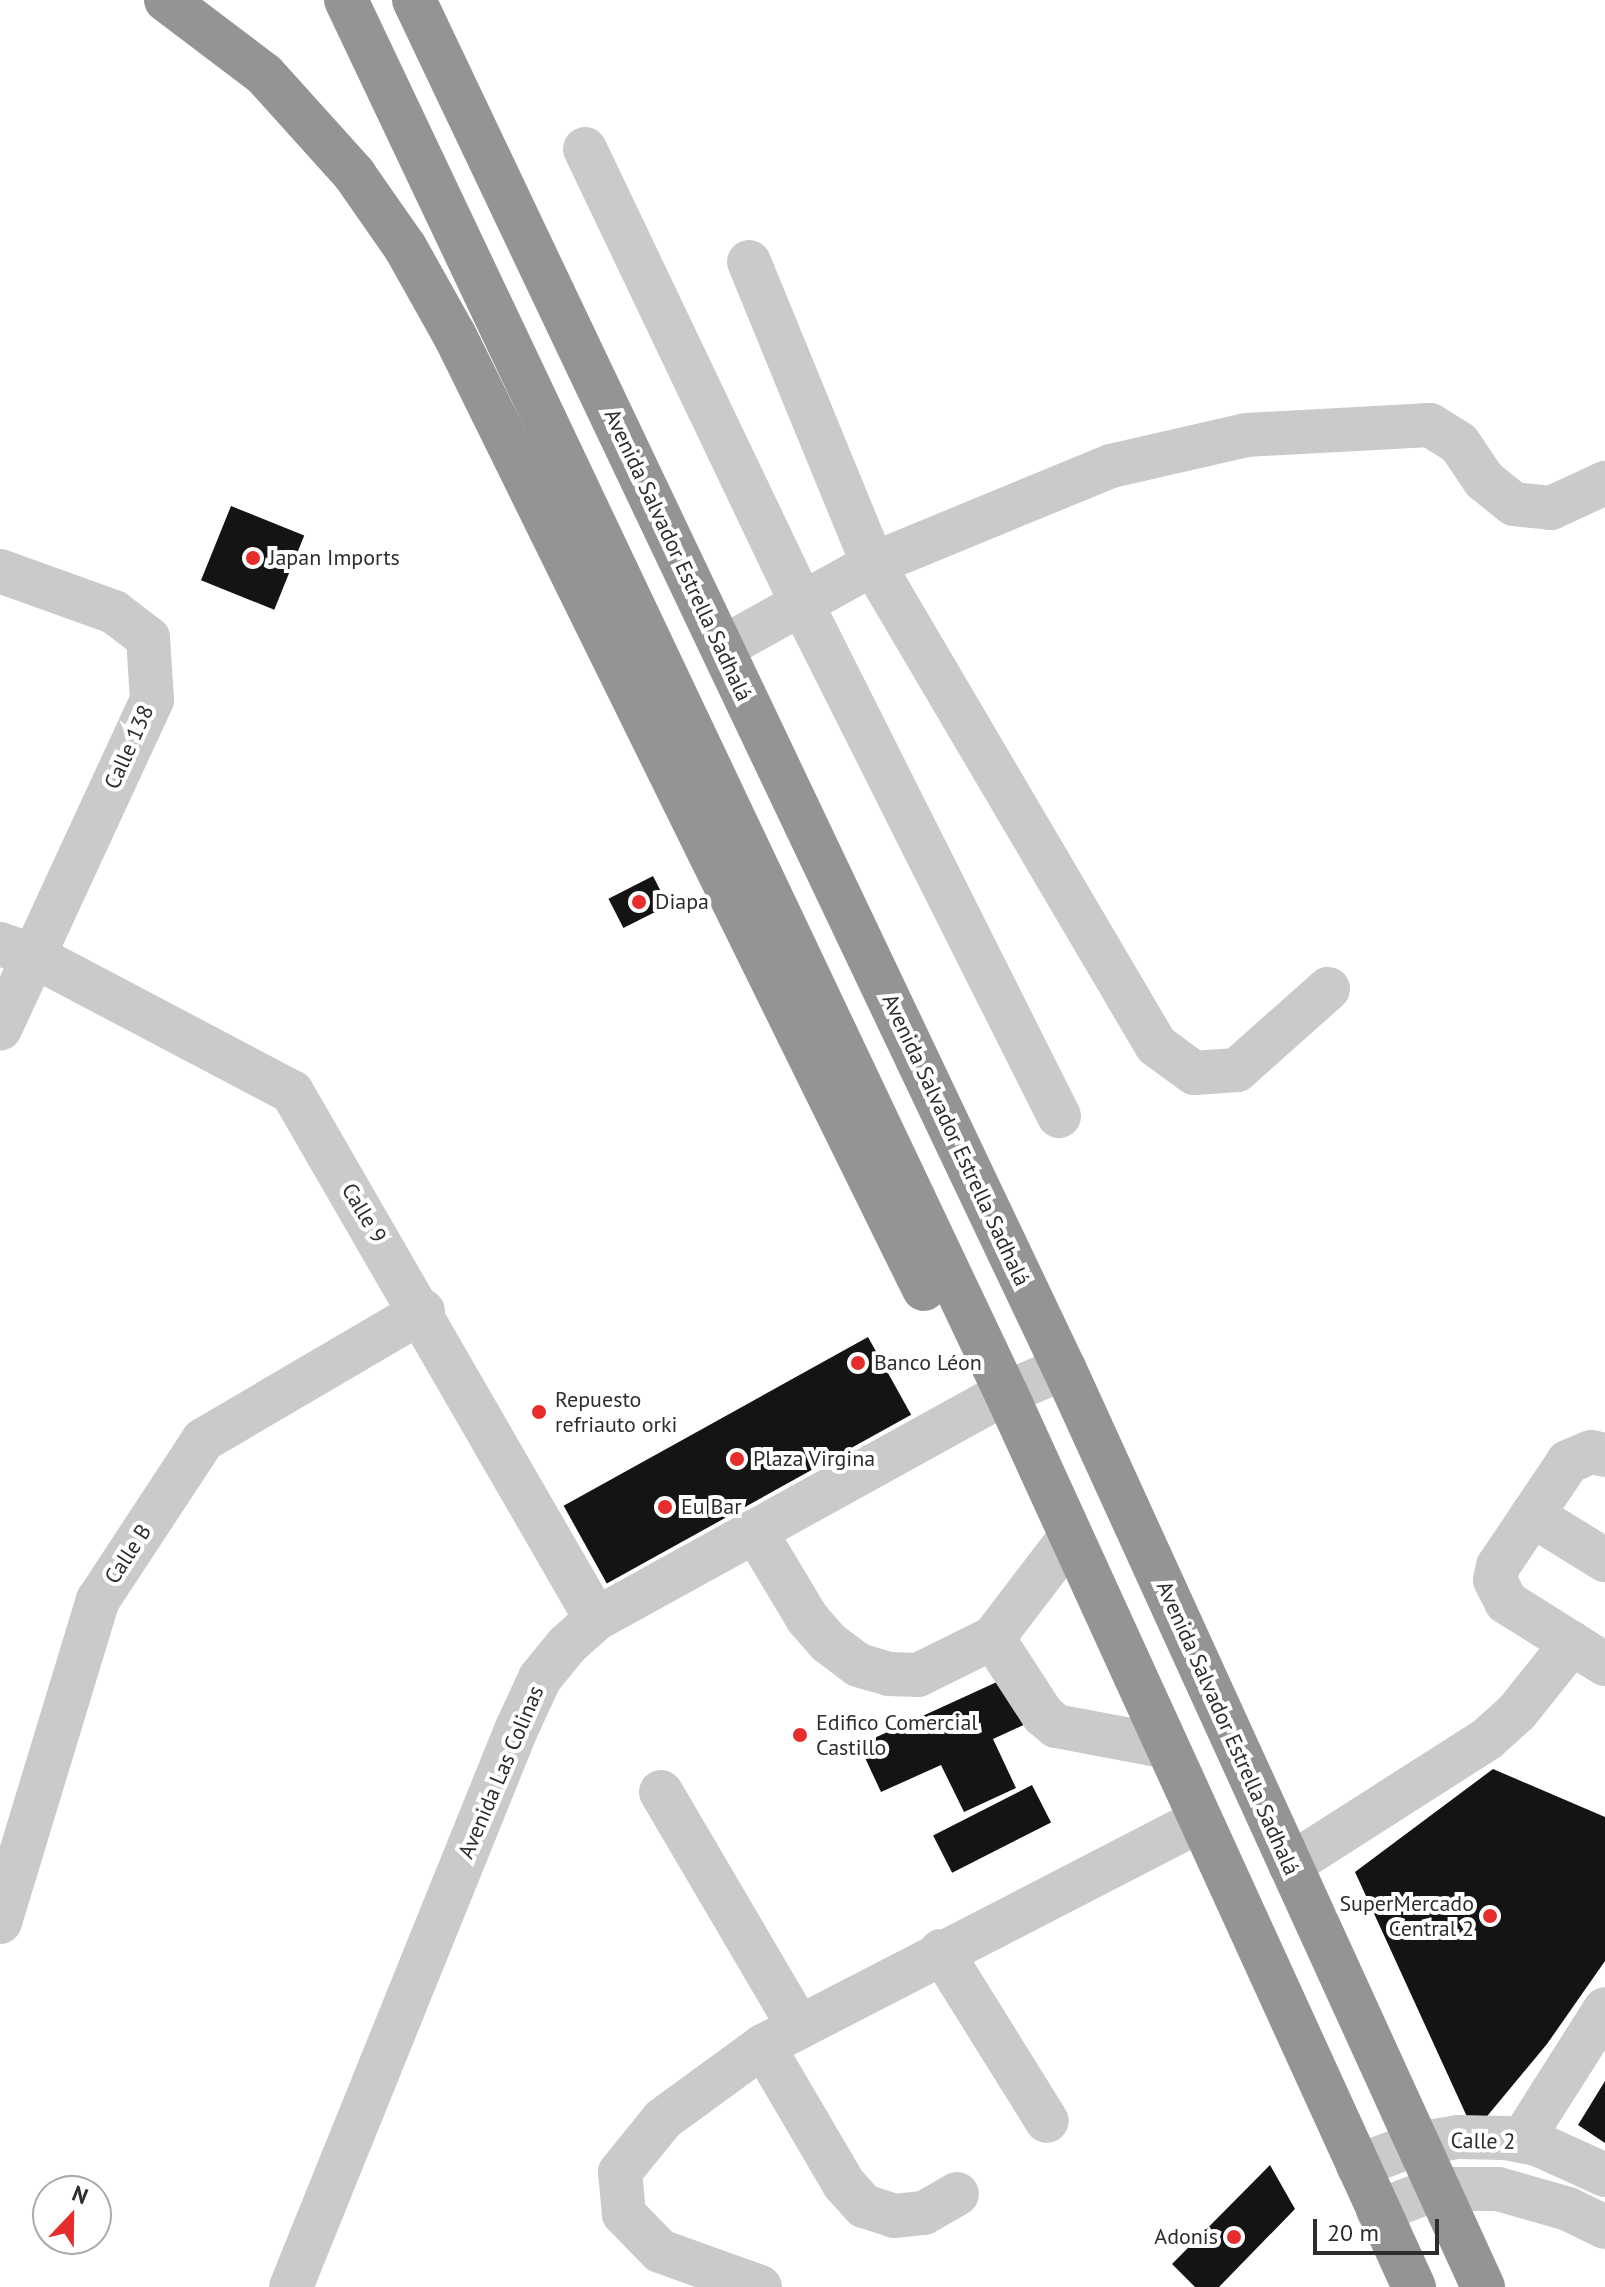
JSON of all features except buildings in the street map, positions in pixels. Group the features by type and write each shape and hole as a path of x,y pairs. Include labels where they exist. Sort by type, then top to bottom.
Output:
{"highway":[{"path":"166,0 264,74 354,174 405,247 455,336 948,1340 1006,1393"},
{"path":"346,0 1006,1393 1414,2287"},
{"name":"Avenida Salvador Estrella Sadhalá","path":"414,0 1064,1368 1483,2287"}],"street":[{"path":"585,149 802,604 1059,1116"},
{"path":"749,262 873,564 1166,1057 1194,1073 1237,1070 1328,989"},
{"path":"722,648 873,564 1111,466 1246,435 1430,425 1459,443 1484,480 1514,504 1551,508 1605,483"},
{"name":"Calle 138","path":"0,571 114,612 148,638 152,700 16,950 0,1029"},
{"name":"Calle 9","path":"16,950 292,1092 423,1311 596,1619"},
{"name":"Calle B","path":"0,1922 98,1600 203,1440 423,1311"},
{"name":"Avenida Las Colinas","path":"291,2287 540,1678 596,1619 1006,1393 1064,1368"},
{"path":"1290,1865 1487,1739 1588,1654 1498,1592 1498,1566 1568,1462 1591,1452 1605,1455"},
{"path":"1532,1515 1605,1560"},
{"path":"755,1531 807,1618 858,1665 889,1674 918,1675 993,1638 1071,1536"},
{"path":"993,1638 1043,1715 1056,1726 1167,1747"},
{"path":"661,1792 781,2036 844,2184 864,2206 894,2216 924,2213 957,2194"},
{"path":"760,2287 660,2251 624,2214 620,2172 663,2119 781,2036 1200,1820"},
{"path":"941,1951 1047,2121"},
{"path":"1522,2140 1605,2009"},
{"name":"Calle 2","path":"1358,2166 1416,2144 1458,2137 1522,2140 1605,2175"},
{"path":"1378,2211 1436,2189 1498,2189 1527,2195 1605,2227"}],"place":[{"name":"Japan Imports","path":"253,558"},
{"name":"Diapa","path":"639,902"},
{"name":"Banco Léon","path":"858,1363"},
{"name":"Repuesto refriauto orki","path":"539,1412"},
{"name":"Plaza Virgina","path":"737,1459"},
{"name":"Eu Bar","path":"665,1507"},
{"name":"Edifico Comercial Castillo","path":"800,1735"},
{"name":"SuperMercado Central 2","path":"1490,1916"},
{"name":"Adonis","path":"1234,2237"}]}
